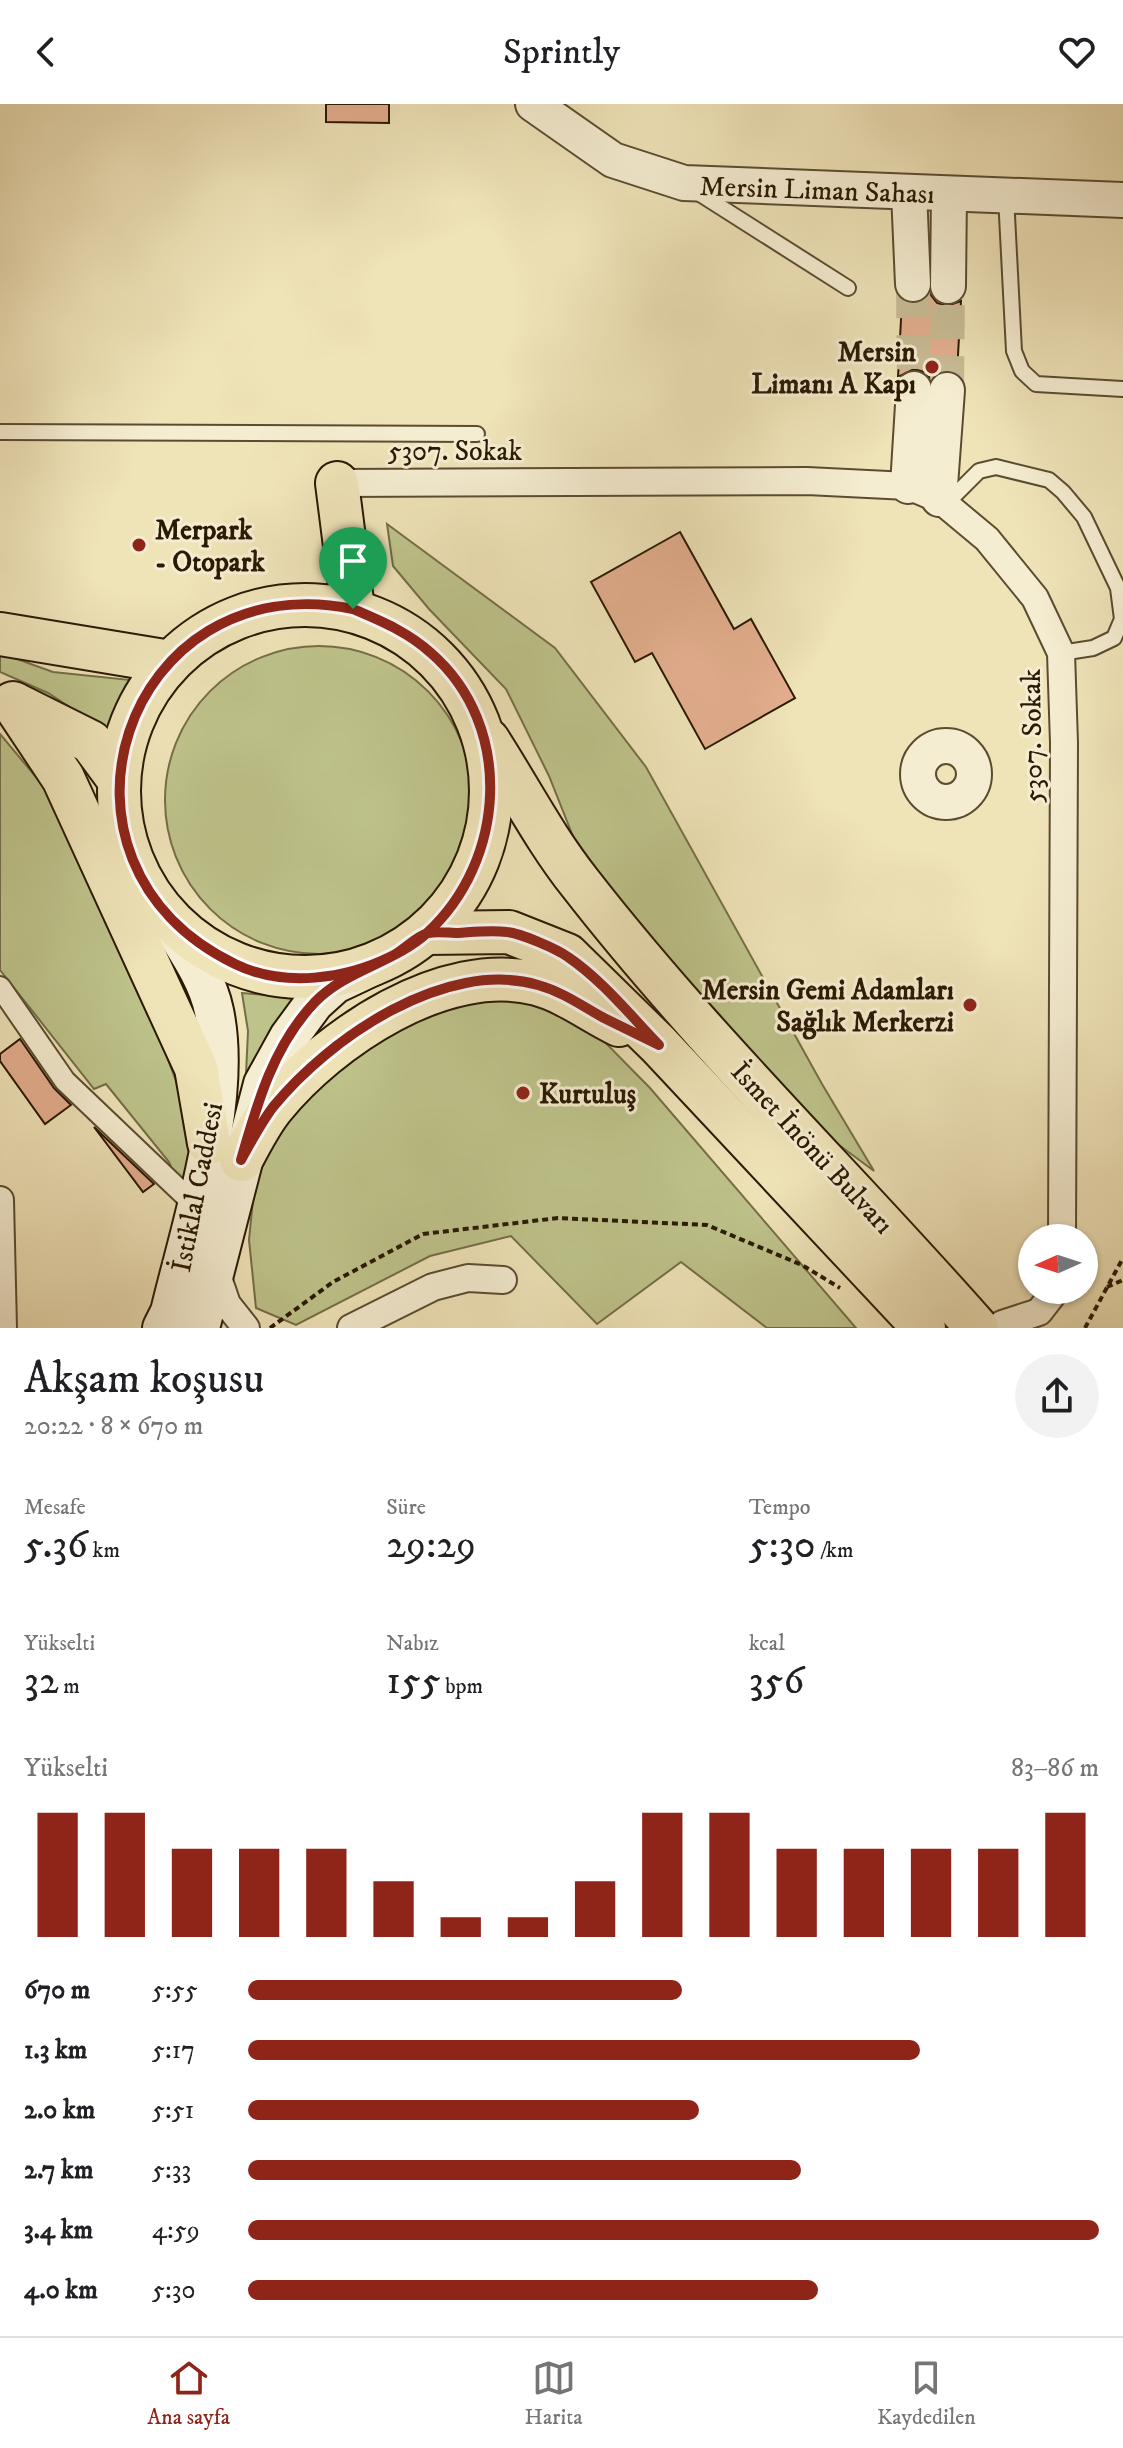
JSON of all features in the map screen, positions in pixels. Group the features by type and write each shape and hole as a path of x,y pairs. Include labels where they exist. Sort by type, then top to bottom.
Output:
{"main road":[{"path":"337,483 353,609"},
{"path":"309,603 353,609 396,627 433,654 463,690 483,732 491,775 490,819 478,862 456,901 427,933 401,952 373,966 328,977 282,977 238,966 198,944 164,913 137,873 122,827 119,780 126,737 143,697 170,662 203,633 243,614 287,604 309,603"},
{"path":"0,634 170,662"},
{"path":"6,700 91,742 119,780"},
{"path":"6,700 63,778 196,1068 225,1152 271,1110 300,1077 354,1034 421,996 467,981 504,979 538,984 570,997 659,1045"},
{"name":"İsmet İnönü Bulvarı","path":"483,732 545,835 589,895 680,1003 977,1328"},
{"name":"İstiklal Caddesi","path":"164,913 194,964 214,1008 219,1046 214,1123 225,1152 215,1269 200,1328"},
{"name":"İsmet İnönü Bulvarı","path":"427,933 509,932 567,955 659,1045 924,1328"},
{"name":"İstiklal Caddesi","path":"162,1328 170,1312 195,1205 289,1037 314,1003 335,984 373,966"}],"street":[{"name":"Mersin Liman Sahası","path":"533,104 613,160 684,183 1123,200"},
{"path":"909,192 913,284"},
{"path":"948,286 949,194"},
{"path":"914,389 931,496"},
{"path":"931,496 947,390"},
{"name":"5307. Sokak","path":"337,483 807,481 931,496 987,539 1035,598 1061,653 1064,743 1062,1224"},
{"path":"0,987 65,1081 195,1205"},
{"path":"0,1200 3,1328"},
{"path":"215,1269 227,1304 246,1328"},
{"path":"351,1328 433,1287 468,1278 503,1280"},
{"path":"999,1328 1002,1324 1039,1312 1045,1304"}],"lane":[{"path":"684,183 848,288"},
{"path":"1006,196 1014,351 1022,371 1036,384 1123,389"},
{"path":"0,432 477,434"},
{"path":"931,496 979,471 996,467 1049,480 1084,517 1118,588 1122,619 1114,638 1093,648 1061,653"}],"path":[{"path":"270,1328 333,1282 423,1234 558,1218 707,1225 802,1265 849,1293"},
{"path":"1085,1328 1123,1258"},
{"path":"1106,1287 1123,1280"}],"green space":[{"path":"387,524 555,648 646,767 822,1084 874,1171 784,1104 586,869 549,776 506,689 429,609 393,566"},
{"path":"319,646 349,649 378,658 405,672 428,691 447,714 461,741 470,770 473,800 470,830 461,859 447,886 428,909 405,928 378,942 349,951 319,954 289,951 260,942 233,928 210,909 191,886 177,859 168,830 165,800 168,770 177,741 191,714 210,691 233,672 260,658 289,649"},
{"path":"0,653 53,672 140,681 114,736 48,693 0,672"},
{"path":"0,734 51,795 136,973 190,1119 188,1206 169,1162 106,1084 94,1089 0,970"},
{"path":"242,993 311,999 245,1095 248,1031"},
{"path":"470,998 533,1001 594,1031 650,1088 856,1328 767,1328 681,1262 597,1324 511,1236 430,1256 296,1325 256,1308 249,1240 256,1169 285,1119 363,1048 427,1011"}],"building":[{"path":"326,104 389,104 389,123 326,122"},
{"path":"930,294 937,303 947,306 961,301 957,373 939,372 931,379 924,372 914,369 898,377 902,300 915,304"},
{"path":"680,532 734,629 751,619 795,698 705,749 652,653 635,662 591,582"},
{"path":"20,1039 54,1088 71,1105 45,1124 0,1061 0,1054"},
{"path":"94,1127 154,1184 143,1192"}],"tunnel":[{"path":"913,284 914,389"},
{"path":"947,390 948,286"}],"place":[{"name":"Mersin Limanı A Kapı","path":"932,367"},
{"name":"Merpark - Otopark","path":"139,545"},
{"name":"Mersin Gemi Adamları Sağlık Merkerzi","path":"970,1005"},
{"name":"Kurtuluş","path":"523,1093"}],"route":[{"path":"353,609 309,603 287,604 243,614 203,633 170,662 143,697 126,737 119,780 122,827 137,873 164,913 198,944 238,966 282,977 328,977 373,966 401,952 427,933 509,932 567,955 659,1045 570,997 538,984 504,979 467,981 421,996 354,1034 300,1077 271,1110 241,1160 263,1084 289,1037 314,1003 335,984 373,966 401,952 427,933 456,901 478,862 490,819 491,775 483,732 463,690 433,654 396,627 353,609"}]}
